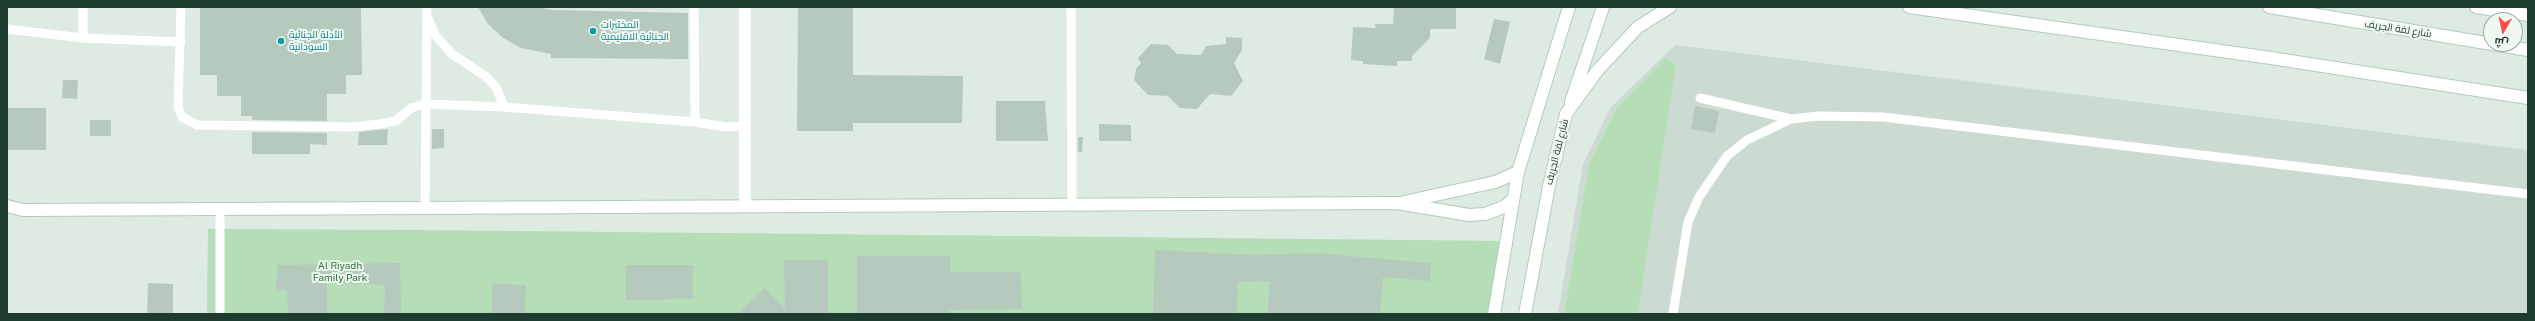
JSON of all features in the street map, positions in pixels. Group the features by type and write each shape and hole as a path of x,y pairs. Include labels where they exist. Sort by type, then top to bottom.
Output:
{"street":[{"path":"745,206 746,7"},
{"path":"1494,314 1512,200 1518,172 1569,7"},
{"path":"1566,114 1603,7"},
{"name":"شارع لفة الجريف","path":"1525,314 1548,186 1566,114 1597,71 1638,27 1670,7"},
{"path":"1909,7 2255,56 2528,98"},
{"name":"شارع لفة الجريف","path":"2269,7 2528,50"},
{"path":"2476,7 2528,15"},
{"path":"1397,203 1495,182 1518,172"},
{"path":"7,206 23,210 1397,203 1470,215 1485,214 1504,207 1512,200"},
{"path":"7,216 23,210"}],"lane":[{"path":"82,7 83,38"},
{"path":"181,7 178,108 182,117 192,124 350,127 396,121 411,108 425,104 504,106 695,122 726,127 746,126"},
{"path":"694,7 695,122"},
{"path":"1071,7 1072,205"},
{"path":"427,11 441,43 452,54 488,78 497,89 504,106"},
{"path":"425,208 427,11"},
{"path":"7,29 83,38 181,42"},
{"path":"1700,98 1792,119"},
{"path":"1673,314 1688,222 1707,183 1727,156 1747,140 1792,119 1818,116 1883,117 2528,194"},
{"path":"220,209 220,314"}],"shaded area":[{"path":"1675,45 2528,150 2528,314 1638,314 1676,65 1665,58 1616,109 1589,165 1564,314 1558,314 1583,164 1610,108"}],"green space":[{"path":"1665,58 1676,65 1638,314 1564,314 1589,165 1616,109"},
{"name":"Al Riyadh Family Park","path":"208,229 1510,241 1490,314 207,314"}],"building":[{"name":"الأدلة الجنائية السودانية","path":"200,7 361,7 362,75 346,75 346,94 327,94 327,121 252,120 252,116 241,116 241,96 217,96 217,75 200,75"},
{"name":"المختبرات الجنائية الاقليمية","path":"478,7 537,7 553,10 688,13 688,59 551,58 551,54 521,48 503,38 488,24"},
{"path":"798,7 853,7 853,75 963,76 962,123 853,123 853,131 797,131"},
{"path":"1394,7 1456,7 1456,29 1430,29 1430,38 1412,56 1412,61 1397,61 1397,66 1363,64 1363,61 1351,60 1353,27 1376,28 1375,24 1393,24"},
{"path":"1494,19 1510,22 1500,64 1484,59"},
{"path":"1226,37 1242,38 1242,50 1234,63 1243,81 1231,96 1210,94 1197,109 1180,108 1168,96 1148,95 1134,80 1136,69 1141,63 1138,58 1151,44 1168,45 1177,54 1201,55 1206,46 1226,44"},
{"path":"63,80 78,80 77,99 62,98"},
{"path":"996,101 1045,101 1048,141 996,141"},
{"path":"1695,106 1719,111 1715,133 1691,129"},
{"path":"7,108 46,108 46,150 7,150"},
{"path":"90,120 111,120 111,136 90,136"},
{"path":"1099,124 1131,125 1131,141 1099,141"},
{"path":"388,129 387,145 358,145 359,132"},
{"path":"432,129 444,129 444,148 432,149"},
{"path":"252,132 327,133 327,145 310,144 310,154 252,154"},
{"path":"1078,137 1083,137 1082,152 1078,152"},
{"path":"1155,250 1254,255 1314,253 1431,263 1430,281 1383,277 1380,314 1268,314 1269,281 1238,282 1237,314 1153,314"},
{"path":"857,256 950,256 950,272 1021,272 1022,309 950,310 950,314 857,313"},
{"path":"784,260 828,260 828,314 738,314 765,288 785,309"},
{"path":"400,263 401,314 384,314 385,285 327,283 327,314 288,314 287,290 276,291 277,265"},
{"path":"626,265 693,265 693,299 626,300"},
{"path":"148,283 173,284 173,314 147,314"},
{"path":"492,284 526,285 525,314 492,314"}],"place":[{"name":"المختبرات الجنائية الاقليمية","path":"593,31"},
{"name":"الأدلة الجنائية السودانية","path":"281,41"}]}
